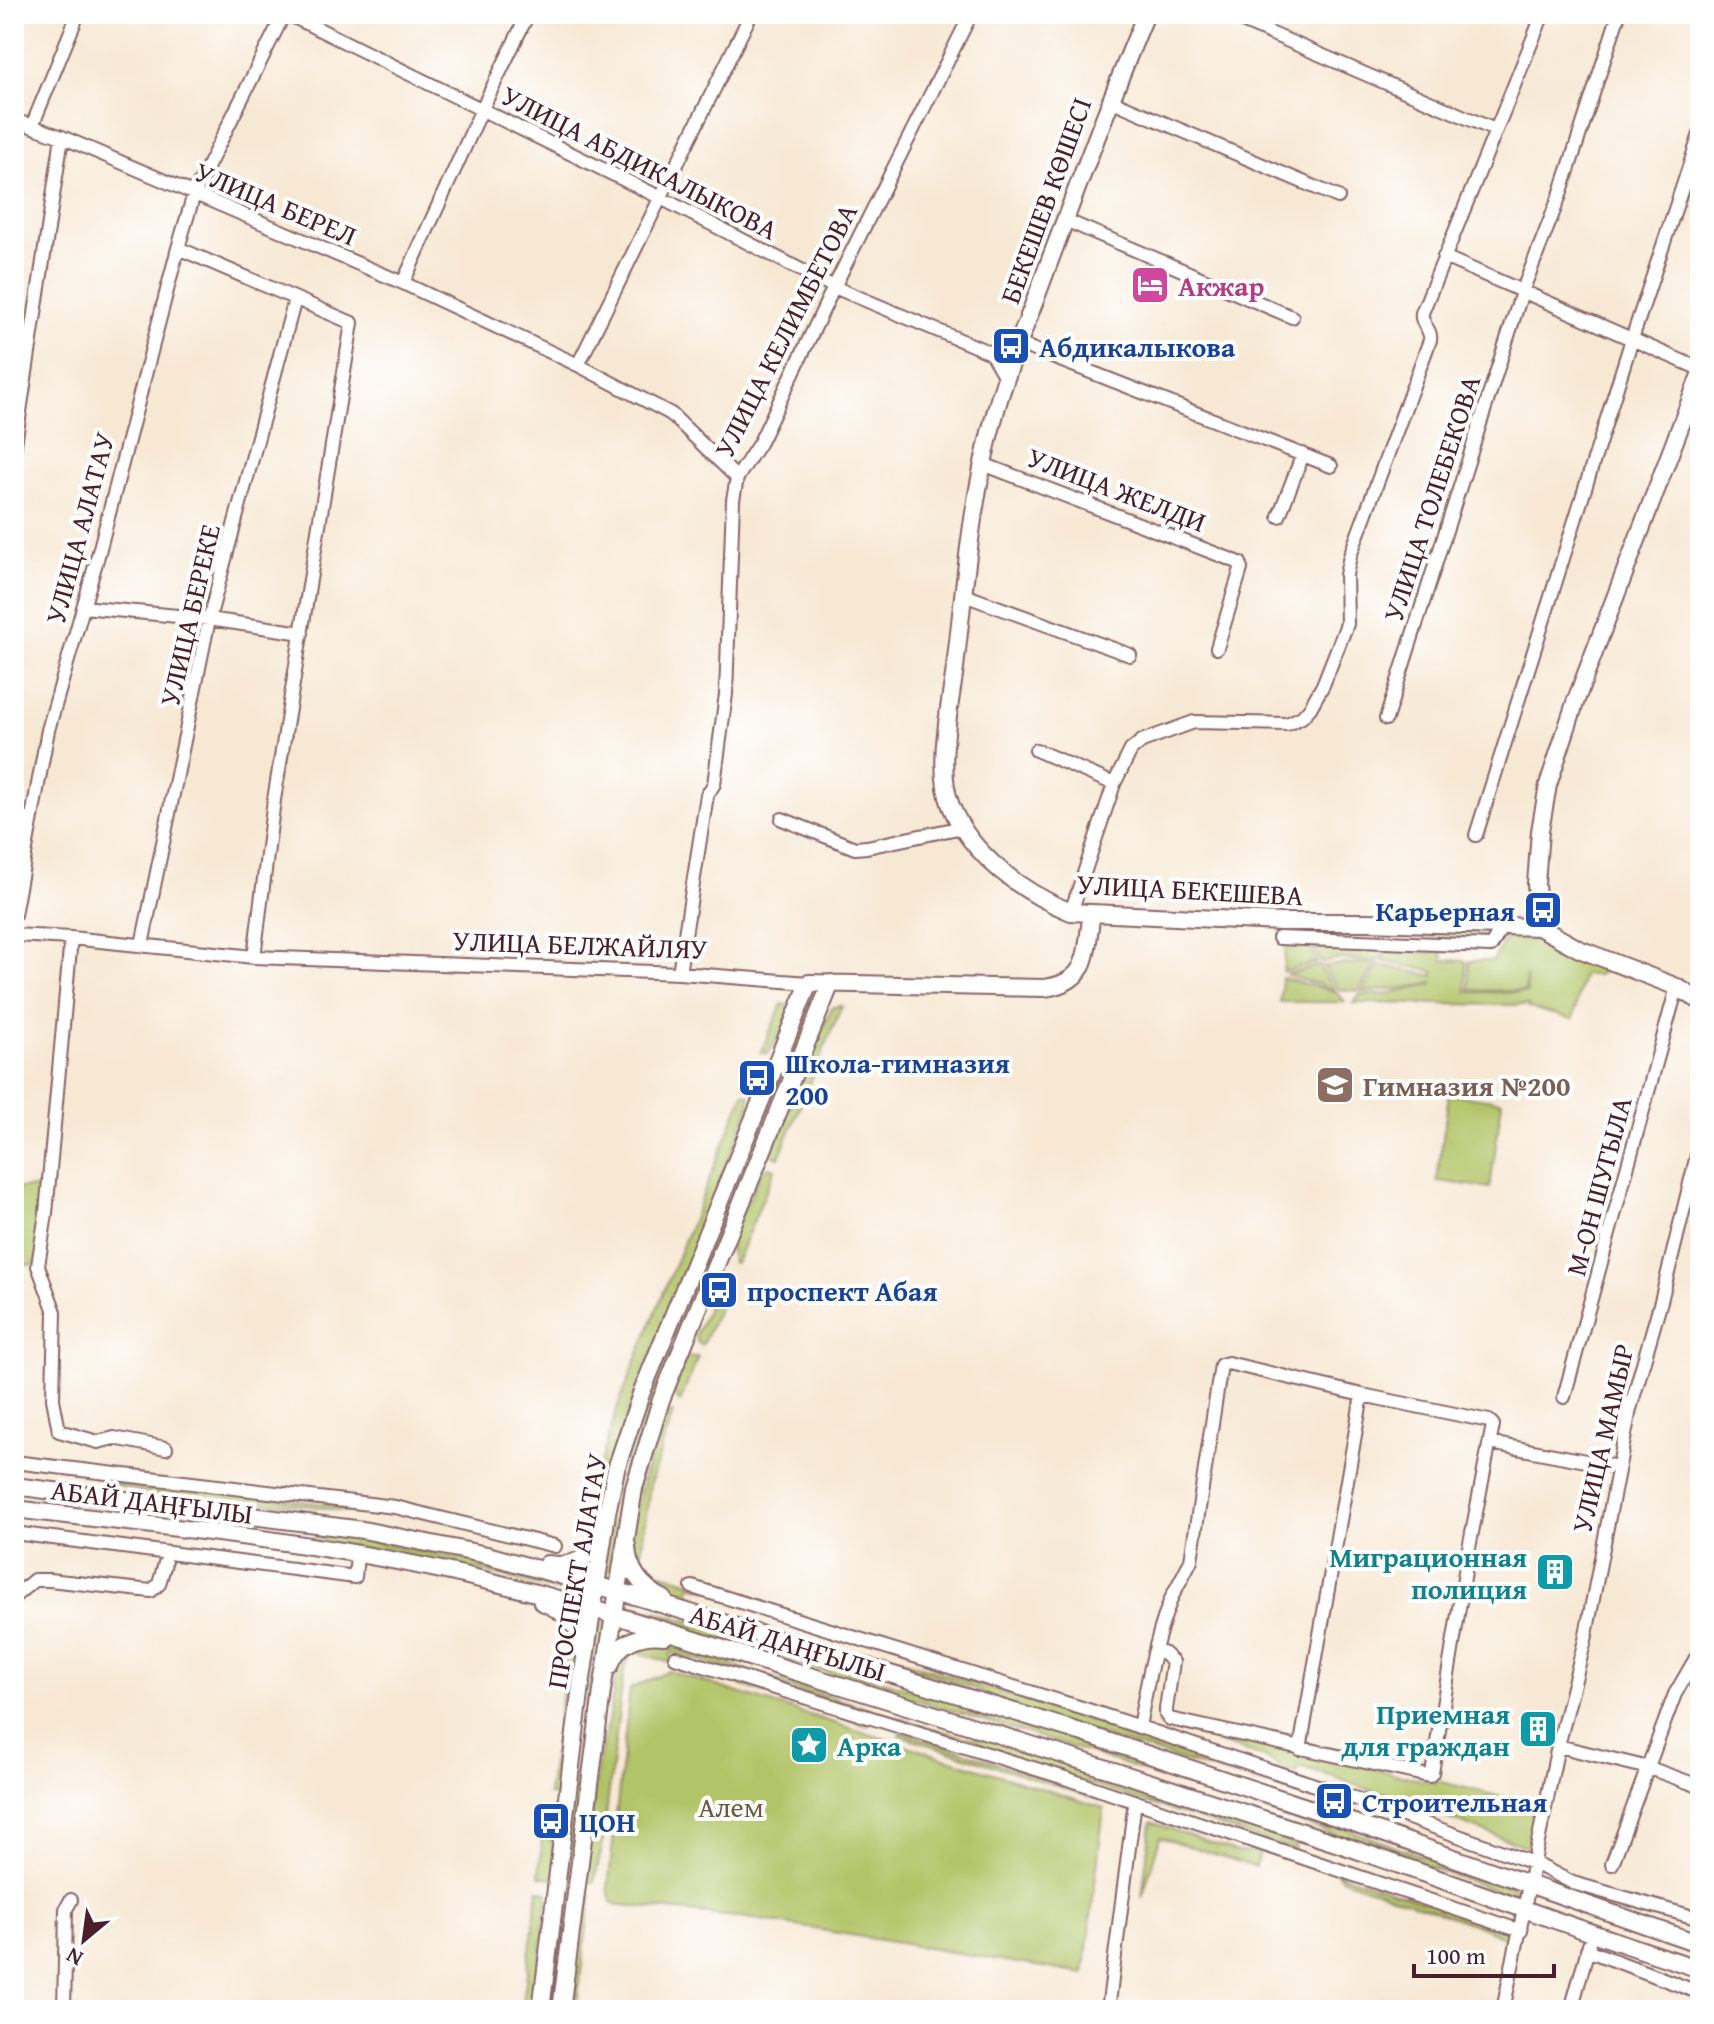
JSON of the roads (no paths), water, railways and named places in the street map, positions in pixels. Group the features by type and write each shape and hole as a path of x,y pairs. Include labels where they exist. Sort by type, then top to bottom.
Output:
{"main road":[{"name":"БЕКЕШЕВ КӨШЕСІ","path":"964,595 972,521 983,464 1006,379 1110,100 1146,14"},
{"path":"1700,372 1581,686 1548,785 1537,871 1539,927 1579,949 1677,987 1700,1001"},
{"name":"УЛИЦА БЕКЕШЕВА","path":"964,595 947,736 945,776 950,804 982,852 1048,903 1071,912 1280,922 1539,927"},
{"name":"УЛИЦА БЕЛЖАЙЛЯУ","path":"809,983 1044,988 1063,985 1078,975 1084,962 1092,913"},
{"name":"ПРОСПЕКТ АЛАТАУ","path":"541,2010 581,1685 607,1513 620,1456 641,1394 809,983"},
{"name":"ПРОСПЕКТ АЛАТАУ","path":"561,2010 616,1591 628,1516 645,1448 683,1344 831,983"},
{"path":"739,1154 758,1159"},
{"path":"663,1339 683,1344"},
{"path":"14,1486 363,1530 487,1555 563,1566 575,1563 592,1551 607,1513"},
{"name":"АБАЙ ДАҢҒЫЛЫ","path":"14,1509 297,1546 481,1579 594,1609 1072,1756 1526,1910"},
{"path":"628,1516 626,1550 634,1574 656,1595 694,1614"},
{"path":"297,1546 300,1522"},
{"path":"487,1555 694,1614 1080,1732 1424,1847 1700,1944"},
{"path":"481,1579 565,1613 575,1626 583,1647 581,1685"},
{"path":"602,1691 612,1659 630,1641 655,1635 687,1638"},
{"path":"1526,1910 1589,1942 1700,1969"}],"street":[{"path":"32,126 78,14"},
{"name":"УЛИЦА АБДИКАЛЫКОВА","path":"286,14 659,197 834,287 991,353 1006,379"},
{"name":"УЛИЦА АЛАТАУ","path":"14,915 48,730 178,248 193,199 286,14"},
{"path":"403,283 528,14"},
{"path":"578,365 751,14"},
{"name":"УЛИЦА КЕЛИМБЕТОВА","path":"679,973 707,795 714,784 726,694 733,500 737,478 760,442 971,14"},
{"path":"1226,14 1495,130"},
{"path":"1543,14 1444,257 1700,372"},
{"name":"УЛИЦА ТОЛЕБЕКОВА","path":"1386,719 1522,292 1560,195 1619,14"},
{"path":"1110,100 1338,197"},
{"name":"УЛИЦА БЕРЕЛ","path":"14,120 62,137 193,199 403,283 578,365 671,414 737,478"},
{"path":"1476,835 1700,134"},
{"path":"14,451 62,137"},
{"path":"1065,220 1292,317"},
{"path":"178,248 352,323 274,800 254,957"},
{"name":"УЛИЦА ТОЛЕБЕКОВА","path":"1114,784 1131,750 1142,741 1194,722 1287,724 1302,717 1323,685 1347,624 1346,575 1350,556 1430,340 1431,333 1422,320 1422,313 1444,257"},
{"name":"УЛИЦА БЕРЕКЕ","path":"142,945 209,619 295,299"},
{"path":"1019,344 1331,466"},
{"path":"1279,516 1303,454"},
{"name":"УЛИЦА ЖЕЛДИ","path":"983,464 1235,559 1241,569 1217,648"},
{"path":"964,595 1130,655"},
{"path":"83,607 209,619 302,633"},
{"path":"1036,750 1114,784 1071,912"},
{"path":"782,819 855,848 963,827"},
{"path":"1279,938 1491,946 1503,925"},
{"name":"УЛИЦА БЕЛЖАЙЛЯУ","path":"14,935 254,957 679,973 809,983"},
{"path":"71,938 46,1213 38,1266 55,1312 53,1399 59,1431 98,1442 114,1438 166,1448"},
{"name":"М-ОН ШУГЫЛА","path":"1564,1397 1677,987"},
{"name":"УЛИЦА МАМЫР","path":"1503,2010 1536,1864 1558,1746 1585,1640 1630,1409 1661,1301 1700,1143"},
{"path":"1139,1727 1154,1653 1169,1604 1191,1560 1221,1365 1228,1363 1489,1421 1493,1425 1468,1553 1432,1773 1426,1776 1170,1719 1166,1709 1174,1667 1170,1658 1154,1653"},
{"path":"1300,1749 1362,1395"},
{"path":"1490,1443 1618,1467"},
{"path":"14,1462 395,1507 555,1546"},
{"path":"14,1533 355,1577 357,1556"},
{"path":"14,1597 34,1580 151,1591 159,1584 165,1563"},
{"path":"692,1587 1139,1727 1354,1798 1536,1864 1573,1883 1700,1919"},
{"path":"890,1674 897,1651"},
{"path":"1612,1864 1675,1694 1700,1651"},
{"path":"675,1657 1135,1801 1521,1931"},
{"path":"879,1721 884,1699"},
{"path":"1558,1746 1649,1768 1690,1783 1700,1783"},
{"path":"1108,2010 1135,1801"},
{"path":"1424,1847 1431,1827"},
{"path":"1408,1892 1416,1871"},
{"path":"64,2010 66,1909 71,1900"},
{"path":"1571,2010 1589,1942 1700,1993"}],"place":[{"name":"Акжар","path":"1150,285"},
{"name":"Абдикалыкова","path":"1011,346"},
{"name":"Карьерная","path":"1543,910"},
{"name":"Школа-гимназия 200","path":"757,1078"},
{"name":"Гимназия №200","path":"1335,1085"},
{"name":"проспект Абая","path":"719,1290"},
{"name":"Миграционная полиция","path":"1555,1572"},
{"name":"Приемная для граждан","path":"1538,1729"},
{"name":"Арка","path":"809,1745"},
{"name":"Строительная","path":"1334,1801"},
{"name":"ЦОН","path":"551,1821"}],"park label":[{"name":"Алем","path":"731,1806"}]}
